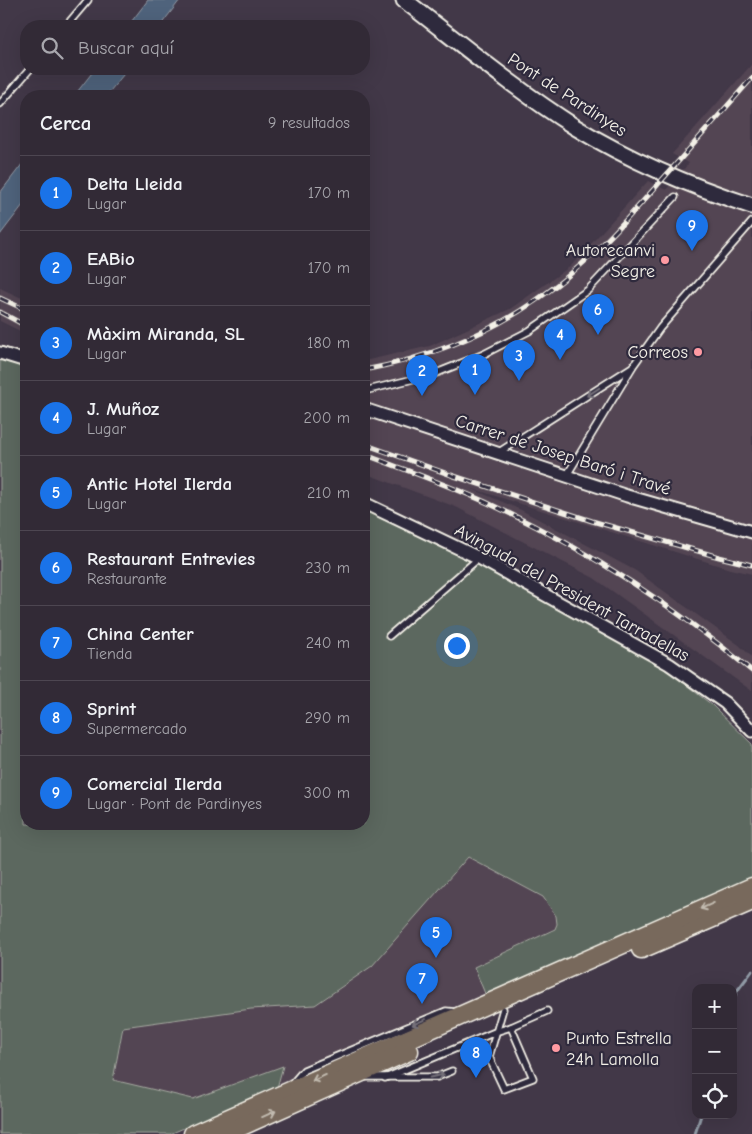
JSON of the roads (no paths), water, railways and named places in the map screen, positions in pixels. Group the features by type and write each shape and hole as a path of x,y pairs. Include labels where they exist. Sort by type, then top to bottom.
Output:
{"main road":[{"name":"Pont de Pardinyes","path":"404,0 523,92 591,136 629,157 682,182 752,206"},
{"path":"193,1134 752,887"},
{"path":"224,1134 503,1009 752,901"}],"street":[{"path":"0,352 20,359"},
{"name":"Carrer de Josep Baró i Travé","path":"370,411 627,496 752,532"},
{"name":"Avinguda del President Tarradellas","path":"370,506 478,558 668,664 725,703 752,731"}],"lane":[{"path":"71,20 88,0"},
{"path":"0,104 25,75"},
{"path":"370,390 434,374 484,354 529,331 588,290 675,197"},
{"path":"568,475 634,366 660,328 752,222"},
{"path":"498,452 634,366"},
{"path":"390,636 478,558"},
{"path":"503,1009 489,1057 504,1089 533,1078 510,1027"},
{"path":"385,1078 547,1012"},
{"path":"480,1061 489,1057"},
{"path":"353,1077 438,1077 452,1071"}],"water":[{"path":"148,0 180,0 165,20 133,20"},
{"path":"90,75 123,75 111,90 79,90"},
{"path":"20,167 20,209 0,235 0,193"}],"waterway":[{"path":"737,991 752,971"},
{"path":"695,1134 700,1119"}],"railway":[{"path":"370,369 431,353 475,335 516,314 553,288 586,260 617,229 752,78"},
{"path":"0,298 20,307"},
{"path":"0,312 20,323"},
{"path":"370,446 592,521 752,565"},
{"path":"370,456 478,499 562,541 628,580 692,624 752,671"}],"place":[{"name":"Comercial Ilerda","path":"692,251"},
{"name":"Autorecanvi Segre","path":"665,260"},
{"name":"Restaurant Entrevies","path":"598,335"},
{"name":"Correos","path":"698,352"},
{"name":"J. Muñoz","path":"560,360"},
{"name":"Màxim Miranda, SL","path":"519,381"},
{"name":"Delta Lleida","path":"475,395"},
{"name":"EABio","path":"422,396"},
{"name":"Antic Hotel Ilerda","path":"436,958"},
{"name":"China Center","path":"422,1004"},
{"name":"Punto Estrella 24h Lamolla","path":"556,1048"},
{"name":"Sprint","path":"476,1078"}]}
